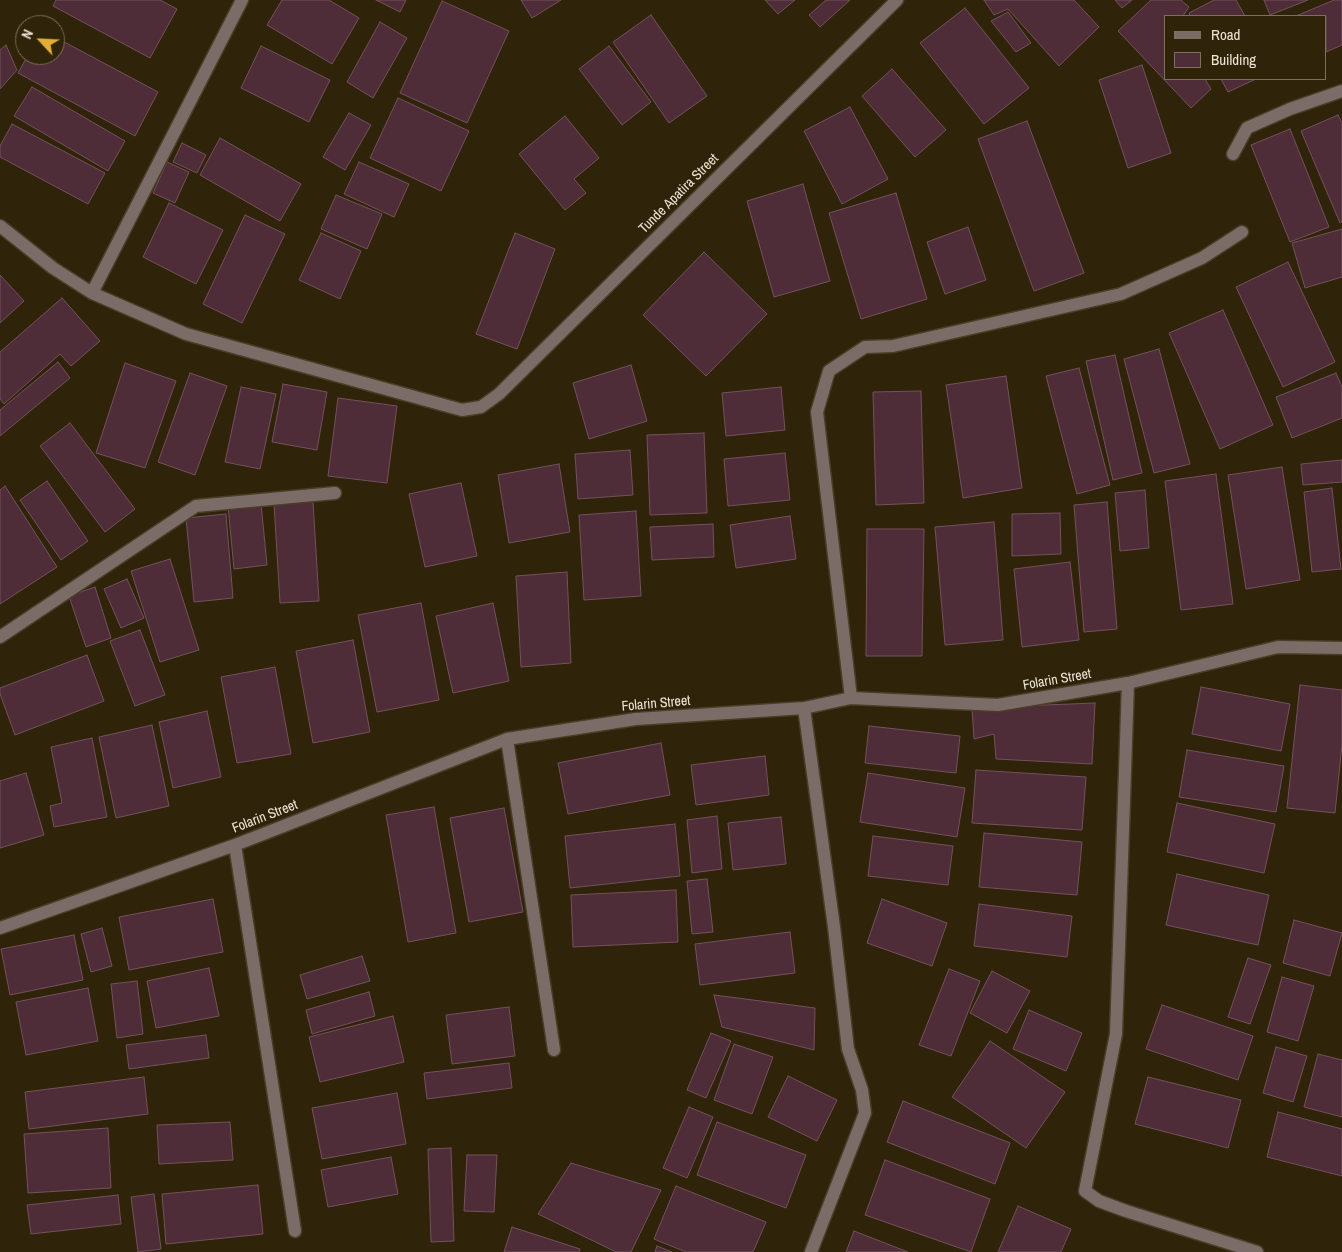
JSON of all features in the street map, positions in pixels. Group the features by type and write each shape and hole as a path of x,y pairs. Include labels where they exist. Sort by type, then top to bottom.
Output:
{"street":[{"path":"0,226 52,268 92,293 242,0"},
{"name":"Tunde Apatira Street","path":"92,293 186,334 441,405 462,410 481,407 499,394 897,0"},
{"path":"1233,154 1247,128 1290,109 1342,91"},
{"path":"851,698 816,412 829,371 864,347 894,346 1121,294 1202,258 1242,232"},
{"path":"0,637 196,506 335,493"},
{"name":"Folarin Street","path":"0,928 235,845 507,739 636,719 804,708 851,698 998,705 1128,683 1278,647 1342,648"},
{"path":"1128,683 1116,1034 1085,1190 1099,1202 1257,1252"},
{"path":"804,708 834,927 848,1049 862,1090 865,1113 811,1252"},
{"path":"507,739 554,1050"},
{"path":"235,845 295,1231"}],"building":[{"path":"56,0 160,0 177,9 150,58 53,6"},
{"path":"282,0 329,0 359,18 332,64 267,25"},
{"path":"376,0 406,0 400,12"},
{"path":"521,0 561,0 532,18"},
{"path":"765,0 795,0 778,14"},
{"path":"826,0 850,0 820,27 809,15"},
{"path":"984,0 1074,0 1099,27 1059,66 1008,9 994,15"},
{"path":"1115,0 1132,0 1122,8"},
{"path":"1151,0 1181,0 1189,7 1184,15 1164,15 1164,80 1118,31"},
{"path":"1214,0 1236,0 1244,15 1190,15 1189,13"},
{"path":"1264,0 1308,0 1270,15"},
{"path":"1334,0 1342,0 1342,45 1327,52 1327,15 1298,15"},
{"path":"442,1 509,31 467,123 400,93"},
{"path":"965,8 1029,88 984,124 920,43"},
{"path":"1008,12 1031,43 1016,52 991,21"},
{"path":"651,15 707,96 669,123 613,42"},
{"path":"380,22 407,38 373,98 347,82"},
{"path":"65,42 158,92 135,136 18,73 22,65 65,65"},
{"path":"6,45 17,70 0,89 0,50"},
{"path":"261,46 330,80 309,122 241,88"},
{"path":"609,46 651,102 622,125 579,69"},
{"path":"1142,65 1171,153 1128,168 1099,80"},
{"path":"892,69 946,130 915,157 862,96"},
{"path":"1164,80 1206,80 1211,89 1191,108"},
{"path":"1222,80 1254,80 1228,92"},
{"path":"32,87 125,141 108,171 14,116"},
{"path":"398,98 469,131 441,191 370,158"},
{"path":"850,107 888,179 842,204 804,131"},
{"path":"349,113 371,125 345,170 323,157"},
{"path":"1338,115 1342,123 1342,222 1340,223 1301,131"},
{"path":"565,116 599,158 574,179 586,193 565,210 519,154"},
{"path":"1027,121 1084,273 1034,291 978,139"},
{"path":"12,124 105,173 88,204 0,157 0,146"},
{"path":"1290,129 1329,227 1290,242 1251,145"},
{"path":"220,138 301,184 280,221 200,175"},
{"path":"182,143 206,155 197,173 173,162"},
{"path":"167,162 189,172 175,203 153,193"},
{"path":"359,162 409,184 394,217 344,194"},
{"path":"803,184 830,281 774,297 747,201"},
{"path":"896,193 927,299 861,319 829,213"},
{"path":"336,195 382,214 367,249 321,229"},
{"path":"169,203 223,230 196,284 143,257"},
{"path":"245,215 285,234 242,323 203,304"},
{"path":"968,227 986,280 945,294 927,242"},
{"path":"1342,229 1342,277 1305,288 1292,243"},
{"path":"321,233 361,251 340,299 299,280"},
{"path":"515,233 555,249 517,349 476,334"},
{"path":"704,252 767,314 706,376 643,315"},
{"path":"1288,262 1335,362 1283,387 1236,287"},
{"path":"0,275 24,301 0,323"},
{"path":"62,298 100,341 71,366 60,354 4,404 0,399 0,352"},
{"path":"1223,310 1273,425 1220,449 1169,333"},
{"path":"1159,349 1190,464 1154,473 1124,359"},
{"path":"1115,355 1142,473 1113,480 1086,361"},
{"path":"58,362 70,378 0,436 0,410"},
{"path":"125,363 176,381 145,468 96,453"},
{"path":"631,365 647,421 589,439 573,383"},
{"path":"1079,368 1110,485 1077,494 1046,376"},
{"path":"190,373 227,386 195,475 158,462"},
{"path":"1336,373 1342,387 1342,418 1292,438 1276,397"},
{"path":"1006,376 1022,488 963,498 946,385"},
{"path":"283,384 327,392 317,450 272,442"},
{"path":"241,387 276,394 260,469 225,462"},
{"path":"781,387 785,430 726,436 722,393"},
{"path":"921,391 924,503 876,505 873,392"},
{"path":"338,398 397,406 387,483 328,476"},
{"path":"70,423 135,509 105,532 40,446"},
{"path":"704,433 707,513 650,515 647,435"},
{"path":"630,450 633,495 578,499 575,454"},
{"path":"785,453 790,500 728,506 724,459"},
{"path":"1342,460 1342,482 1303,485 1301,464"},
{"path":"559,464 570,532 509,543 498,475"},
{"path":"1282,467 1300,580 1246,589 1228,475"},
{"path":"1216,474 1233,604 1181,610 1165,481"},
{"path":"47,481 88,541 61,560 20,500"},
{"path":"461,483 477,556 425,567 409,494"},
{"path":"5,486 57,567 0,604 0,490"},
{"path":"1332,488 1341,569 1312,572 1304,492"},
{"path":"1145,490 1149,548 1120,551 1115,493"},
{"path":"313,501 319,601 280,603 274,504"},
{"path":"1107,502 1117,629 1084,632 1074,505"},
{"path":"261,503 267,565 234,569 228,506"},
{"path":"636,511 641,596 584,600 579,515"},
{"path":"1060,513 1061,554 1012,556 1012,514"},
{"path":"226,514 233,598 194,602 186,518"},
{"path":"790,516 796,559 736,568 730,525"},
{"path":"994,522 1003,640 945,645 935,527"},
{"path":"713,524 714,557 652,560 650,527"},
{"path":"867,529 924,529 922,656 866,656"},
{"path":"170,559 199,650 160,662 131,571"},
{"path":"1070,562 1079,640 1022,647 1014,569"},
{"path":"567,572 571,663 521,667 516,576"},
{"path":"127,579 144,618 121,628 104,589"},
{"path":"95,587 111,638 86,647 69,596"},
{"path":"421,603 439,700 377,712 358,615"},
{"path":"493,603 509,681 453,693 436,616"},
{"path":"140,630 165,695 135,706 110,641"},
{"path":"353,640 370,732 313,743 296,651"},
{"path":"87,655 104,701 15,735 0,694 0,688"},
{"path":"275,667 291,754 237,763 221,677"},
{"path":"1300,685 1342,690 1342,744 1335,813 1287,808"},
{"path":"1201,687 1290,704 1281,751 1192,734"},
{"path":"1095,703 1092,764 996,759 994,734 974,739 972,708"},
{"path":"207,711 221,777 173,788 159,722"},
{"path":"152,725 169,806 116,818 99,737"},
{"path":"869,726 960,736 956,773 865,763"},
{"path":"92,738 107,817 54,827 50,806 62,803 51,747"},
{"path":"661,743 670,795 568,814 558,763"},
{"path":"1187,750 1284,766 1276,812 1179,797"},
{"path":"765,756 769,795 696,805 691,765"},
{"path":"976,770 1086,777 1082,830 972,823"},
{"path":"26,773 44,835 0,848 0,781"},
{"path":"868,773 965,788 957,837 860,822"},
{"path":"1177,803 1275,824 1264,873 1167,852"},
{"path":"434,807 456,933 408,942 386,815"},
{"path":"504,808 523,912 469,922 450,818"},
{"path":"717,816 722,869 692,873 687,820"},
{"path":"781,817 786,864 733,870 728,823"},
{"path":"675,824 680,876 570,888 565,836"},
{"path":"984,833 1082,842 1077,895 979,887"},
{"path":"873,836 953,846 948,885 868,876"},
{"path":"1177,874 1269,895 1258,945 1166,925"},
{"path":"707,879 713,932 692,934 687,881"},
{"path":"676,890 678,942 573,947 571,895"},
{"path":"213,899 223,952 129,970 119,917"},
{"path":"882,899 947,923 932,966 867,943"},
{"path":"979,904 1072,916 1067,957 974,946"},
{"path":"1294,920 1342,933 1330,976 1283,963"},
{"path":"102,928 112,966 91,972 81,934"},
{"path":"790,932 795,973 700,985 695,944"},
{"path":"74,935 83,980 10,995 1,949"},
{"path":"362,956 370,981 307,999 300,975"},
{"path":"1248,958 1271,965 1250,1024 1228,1017"},
{"path":"209,968 219,1016 156,1028 147,981"},
{"path":"949,969 980,981 951,1056 919,1045"},
{"path":"992,971 1030,991 1007,1033 970,1013"},
{"path":"1282,977 1314,986 1298,1041 1267,1032"},
{"path":"137,981 143,1034 117,1038 111,984"},
{"path":"88,988 98,1041 26,1055 16,1002"},
{"path":"369,992 375,1016 312,1034 306,1010"},
{"path":"714,995 815,1008 814,1050 722,1027"},
{"path":"1162,1005 1253,1036 1238,1080 1146,1049"},
{"path":"509,1007 515,1056 452,1064 446,1015"},
{"path":"1029,1010 1082,1033 1066,1071 1013,1049"},
{"path":"393,1016 404,1062 320,1082 309,1037"},
{"path":"711,1033 731,1041 706,1098 687,1090"},
{"path":"206,1035 209,1058 129,1069 126,1045"},
{"path":"990,1041 1065,1092 1026,1148 952,1097"},
{"path":"734,1044 773,1057 752,1114 714,1100"},
{"path":"1276,1047 1307,1056 1293,1102 1263,1093"},
{"path":"1318,1054 1342,1060 1342,1117 1304,1107"},
{"path":"509,1063 512,1088 427,1099 424,1073"},
{"path":"788,1076 837,1100 817,1141 768,1117"},
{"path":"144,1077 148,1114 29,1129 25,1092"},
{"path":"1148,1077 1241,1100 1228,1148 1135,1124"},
{"path":"397,1093 406,1144 322,1159 312,1108"},
{"path":"903,1101 1010,1143 995,1184 887,1142"},
{"path":"689,1107 713,1117 687,1178 663,1168"},
{"path":"1278,1112 1342,1129 1342,1176 1267,1157"},
{"path":"230,1122 233,1160 159,1164 157,1125"},
{"path":"717,1122 806,1155 786,1208 697,1175"},
{"path":"108,1128 111,1188 28,1193 24,1134"},
{"path":"451,1148 454,1241 431,1242 428,1149"},
{"path":"467,1155 497,1155 494,1212 464,1211"},
{"path":"391,1157 398,1194 328,1207 321,1170"},
{"path":"885,1160 990,1199 971,1252 865,1215"},
{"path":"571,1163 661,1190 631,1252 616,1252 538,1214"},
{"path":"258,1185 263,1234 166,1244 162,1194"},
{"path":"676,1186 766,1222 753,1252 686,1252 654,1239"},
{"path":"154,1194 161,1249 138,1252 131,1197"},
{"path":"118,1195 121,1224 31,1234 27,1205"},
{"path":"1018,1206 1071,1229 1061,1252 998,1252"},
{"path":"512,1227 580,1249 579,1252 504,1252"},
{"path":"854,1231 908,1252 846,1252"},
{"path":"657,1246 672,1252 655,1252"}]}
